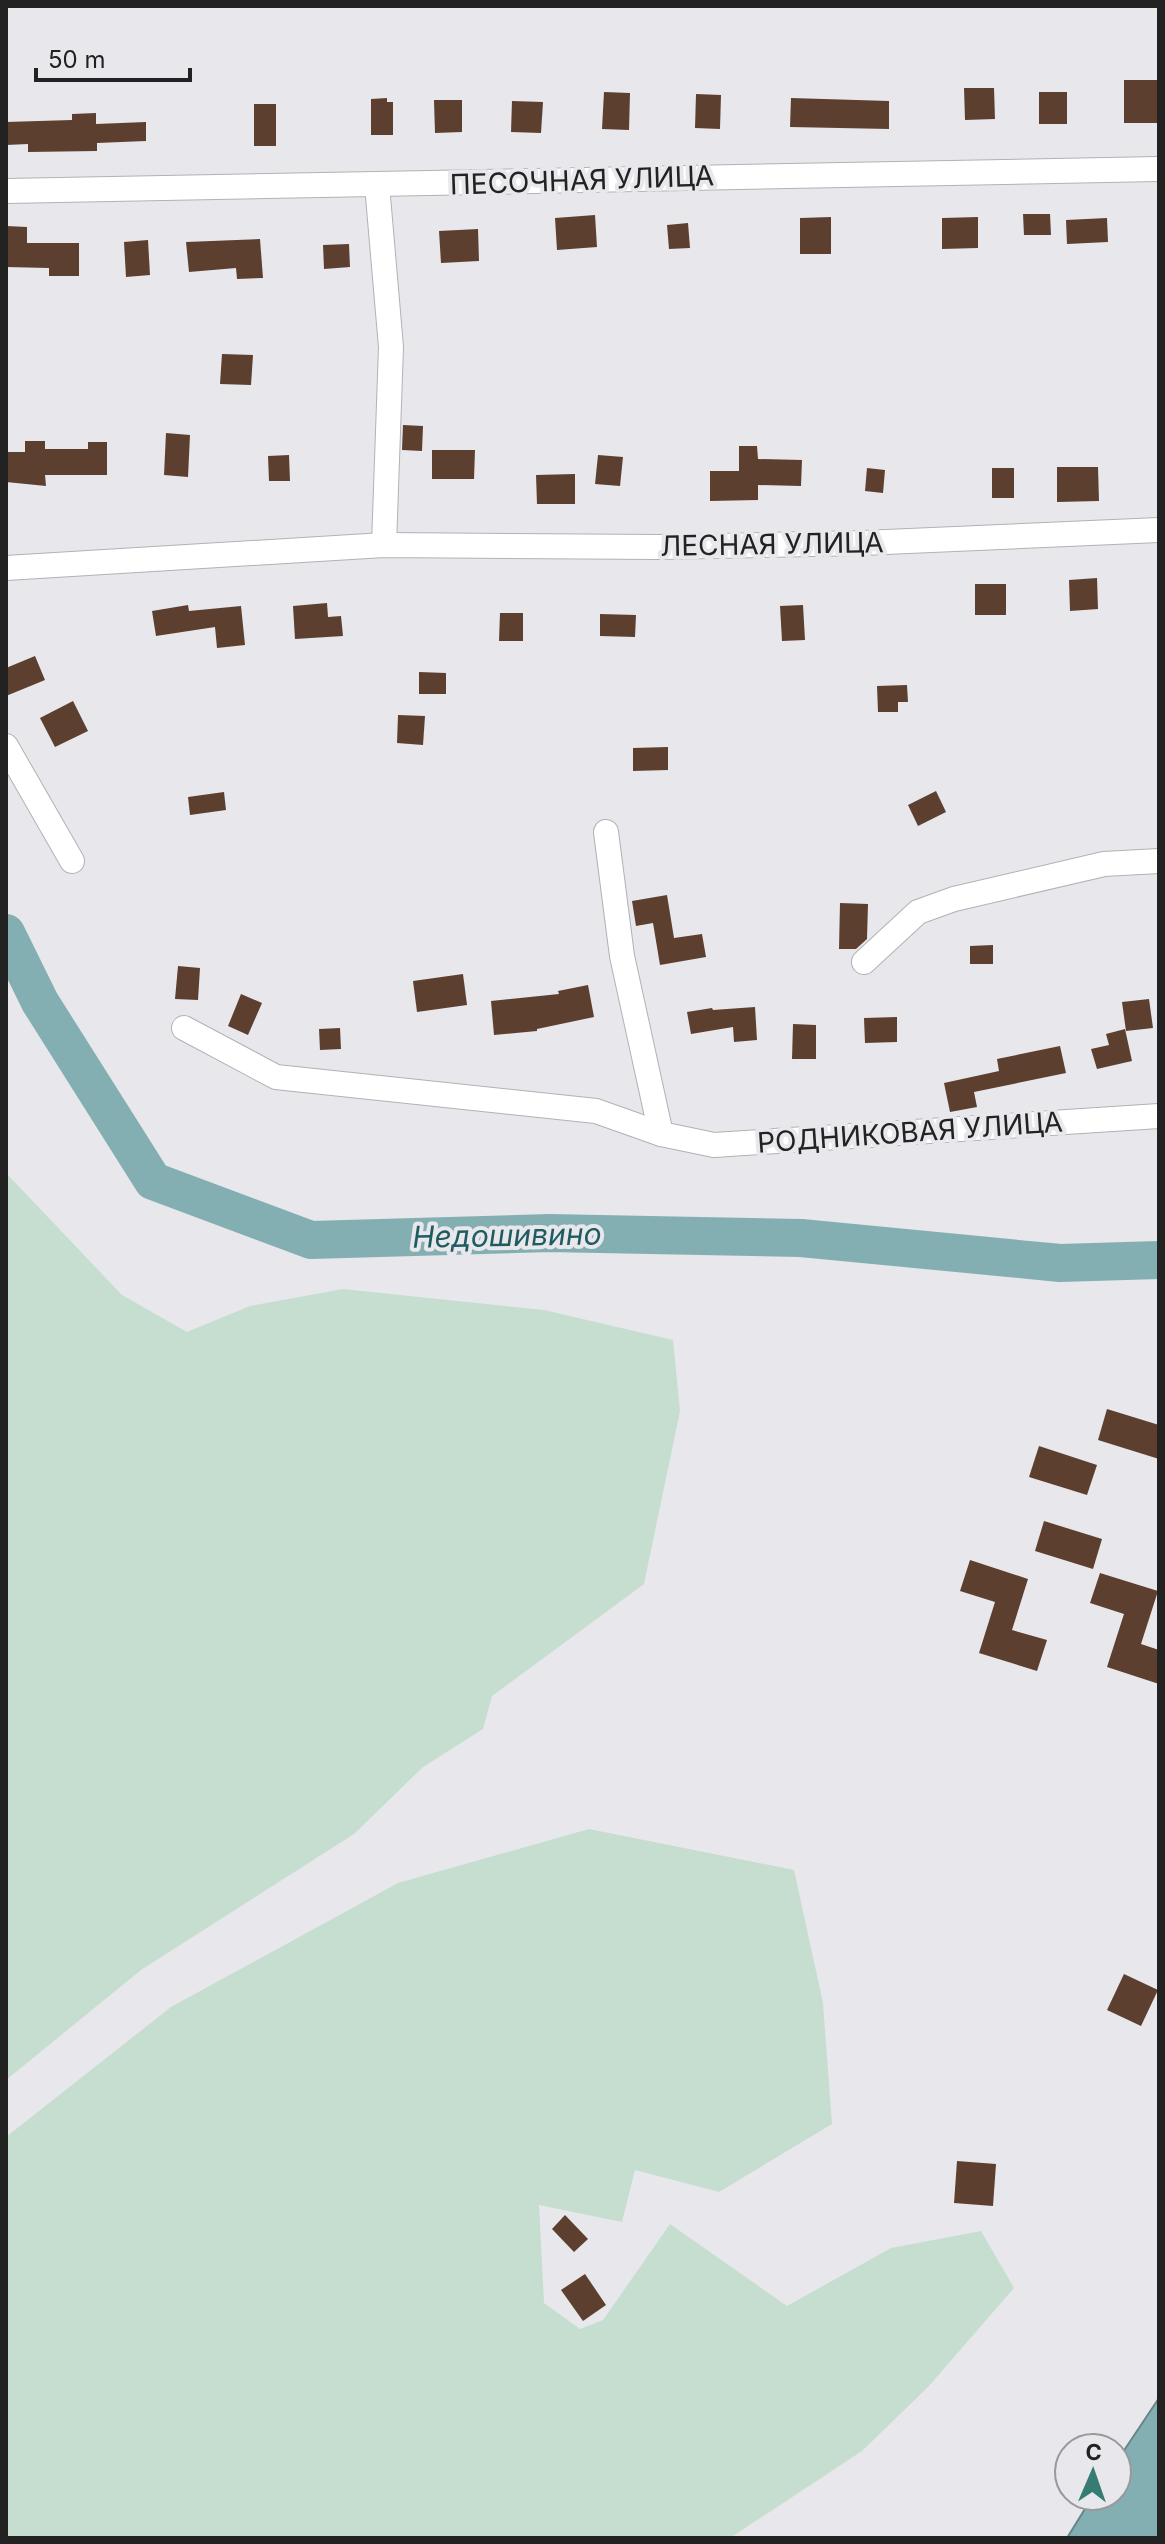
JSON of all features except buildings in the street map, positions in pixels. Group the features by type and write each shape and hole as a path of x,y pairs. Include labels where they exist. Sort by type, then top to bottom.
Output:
{"street":[{"name":"ПЕСОЧНАЯ УЛИЦА","path":"6,191 1159,169"},
{"path":"377,185 391,347 384,545"},
{"name":"ЛЕСНАЯ УЛИЦА","path":"6,568 384,545 657,547 835,544 1159,530"},
{"path":"6,746 72,861"},
{"path":"606,832 622,956 661,1134"},
{"path":"864,962 918,912 954,899 1104,864 1159,861"},
{"name":"РОДНИКОВАЯ УЛИЦА","path":"184,1028 276,1077 596,1111 661,1134 714,1145 1159,1116"}],"green space":[{"path":"6,1173 122,1295 187,1332 250,1306 343,1289 544,1310 673,1340 680,1411 644,1584 492,1696 483,1729 423,1767 354,1834 141,1970 6,2080"},
{"path":"589,1829 794,1870 823,2003 832,2124 719,2192 635,2170 622,2222 539,2205 544,2303 580,2329 603,2320 670,2224 787,2306 891,2248 981,2231 1014,2288 928,2387 862,2451 730,2538 6,2538 6,2137 171,2007 398,1883"}],"water":[{"path":"1159,2398 1159,2538 1067,2538 1083,2512 1133,2512 1133,2437"}],"waterway":[{"name":"Недошивино","path":"6,933 40,1002 153,1181 311,1240 549,1233 801,1238 1060,1263 1159,1260"}]}
